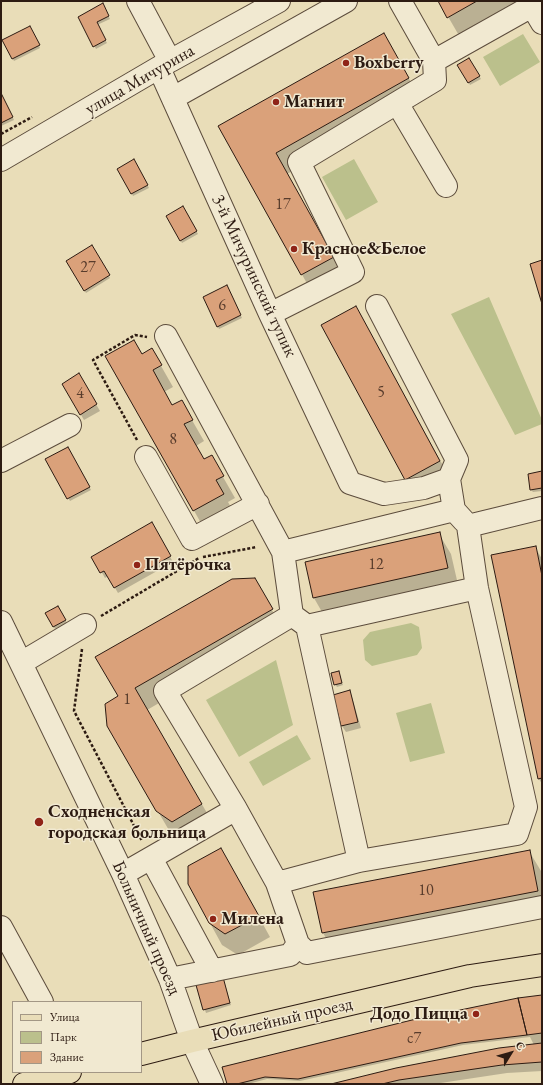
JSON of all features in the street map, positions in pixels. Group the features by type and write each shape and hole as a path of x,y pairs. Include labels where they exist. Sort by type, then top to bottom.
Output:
{"main road":[{"name":"Юбилейный проезд","path":"142,1054 470,976 542,965"},
{"path":"24,1084 66,1073"}],"street":[{"name":"3-й Мичуринский тупик","path":"138,1 165,65 172,98 270,314 350,483 384,494 424,488 449,479"},
{"name":"улица Мичурина","path":"1,160 279,1"},
{"path":"172,98 346,1"},
{"path":"270,314 353,272 299,162 435,80 434,61 400,1"},
{"path":"434,61 532,6 542,23"},
{"path":"396,103 446,186"},
{"path":"277,883 359,861 518,834 526,807 477,588 468,526 454,510 449,479 457,460 377,306"},
{"path":"168,339 283,552 359,861"},
{"path":"1,461 70,425"},
{"path":"146,457 192,539 258,504"},
{"path":"468,526 542,508"},
{"path":"283,552 454,510"},
{"path":"477,588 300,620 165,691 236,809 277,883 298,944 307,953 542,907"},
{"name":"Больничный проезд","path":"1,622 123,874 170,980 192,1041 212,1084"},
{"path":"21,663 85,625"},
{"path":"123,874 236,809"},
{"path":"151,858 212,971"},
{"path":"1,927 41,1001"},
{"path":"170,980 290,955 298,944"}],"path":[{"path":"146,457 93,360 135,335 168,339"},
{"path":"151,858 74,712 85,625 201,557 255,546 283,552"}],"green space":[{"path":"523,34 540,62 500,86 483,57"},
{"path":"354,159 378,202 346,220 322,177"},
{"path":"489,297 542,420 542,424 515,435 451,314"},
{"path":"411,623 419,627 422,648 417,655 372,666 365,660 363,640 370,632"},
{"path":"276,660 293,725 239,757 206,700"},
{"path":"431,703 445,753 410,762 396,713"},
{"path":"297,735 311,759 263,786 249,762"}],"building":[{"path":"438,1 477,1 447,18"},
{"path":"103,3 109,16 97,22 106,40 93,47 78,17"},
{"path":"30,26 40,45 12,59 2,40"},
{"path":"384,33 409,78 276,153 334,257 301,275 218,126"},
{"path":"469,58 480,76 468,83 457,65"},
{"path":"1,93 13,117 1,123"},
{"path":"134,159 148,185 131,194 117,169"},
{"path":"183,206 197,231 180,241 166,216"},
{"path":"92,245 110,275 84,291 66,261"},
{"path":"542,260 542,304 530,264"},
{"path":"227,285 241,315 217,327 203,297"},
{"path":"356,306 440,461 405,480 321,325"},
{"path":"134,340 142,354 152,348 162,365 153,370 172,405 182,400 193,420 184,424 204,459 212,455 224,476 216,480 224,494 193,511 105,356"},
{"path":"79,373 97,404 80,415 62,384"},
{"path":"68,447 90,487 67,499 45,459"},
{"path":"542,471 542,488 530,490 528,474"},
{"path":"152,522 171,556 114,588 104,571 100,573 91,557"},
{"path":"440,532 448,568 313,598 305,562"},
{"path":"536,546 542,576 542,778 538,779 491,555"},
{"path":"255,578 273,609 135,688 202,804 172,822 156,811 107,726 105,704 118,696 95,657 232,579"},
{"path":"58,606 66,620 53,627 45,613"},
{"path":"339,671 342,683 334,685 331,673"},
{"path":"350,690 358,722 341,726 333,695"},
{"path":"221,848 259,916 225,934 209,923 188,884 188,866"},
{"path":"530,850 538,891 322,933 313,892"},
{"path":"223,977 230,1003 203,1010 196,985"},
{"path":"542,995 542,1033 527,1035 518,998"},
{"path":"518,998 527,1035 461,1043 298,1079 265,1077 237,1084 227,1084 222,1067 412,1020"},
{"path":"542,1043 542,1062 502,1065 399,1080 382,1084 331,1084 396,1068 499,1048"}],"place":[{"name":"Boxberry","path":"346,63"},
{"name":"Магнит","path":"276,102"},
{"name":"Красное&Белое","path":"294,249"},
{"name":"Пятёрочка","path":"137,565"},
{"name":"Сходненская городская больница","path":"39,822"},
{"name":"Милена","path":"213,919"},
{"name":"Додо Пицца","path":"476,1014"}]}
